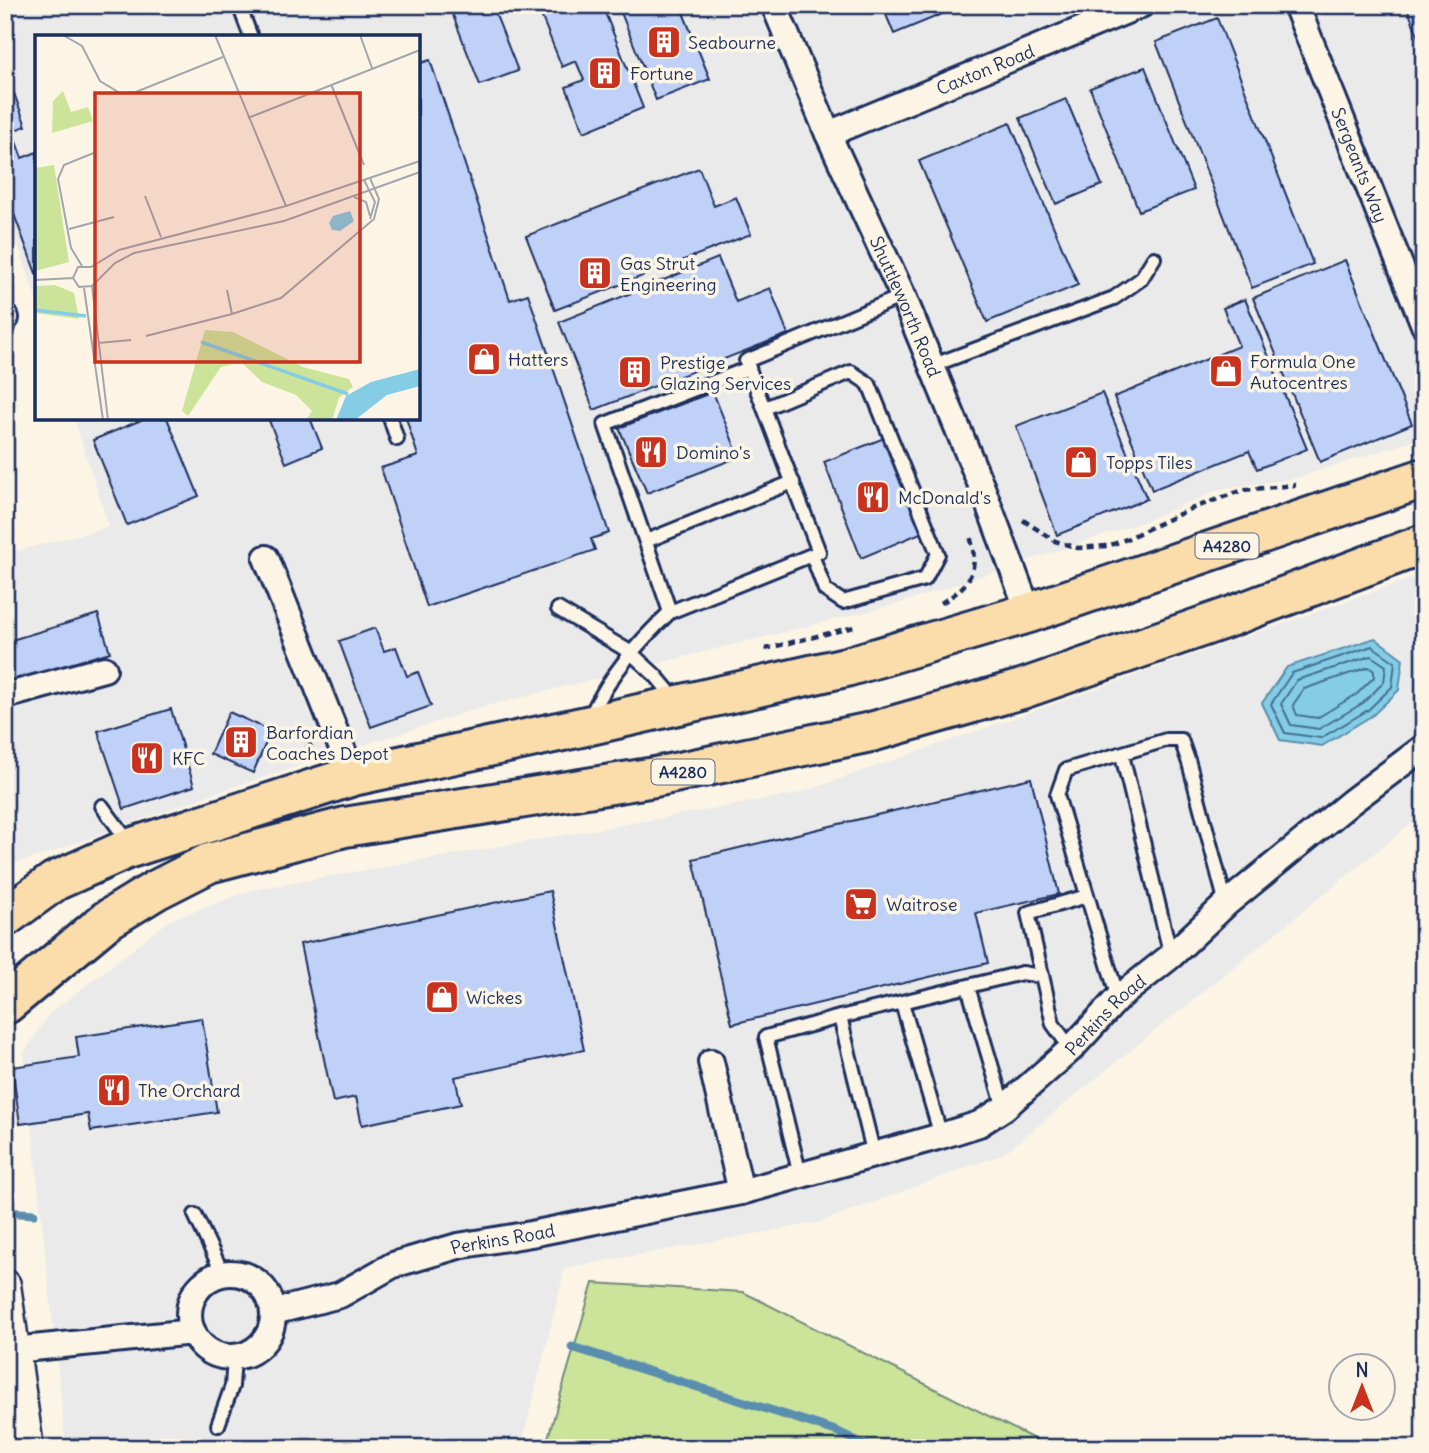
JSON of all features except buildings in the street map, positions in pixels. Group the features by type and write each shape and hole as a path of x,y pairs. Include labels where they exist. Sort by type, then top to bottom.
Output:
{"main road":[{"name":"A4280","path":"5,917 55,881 127,849 353,776 846,667 1029,613 1424,478"},
{"name":"A4280","path":"6,1005 107,920 156,890 209,863 345,827 655,777 872,732 1022,690 1224,619 1424,544"},
{"path":"5,979 6,1005"}],"street":[{"name":"Shuttleworth Road","path":"774,5 828,134 903,296 983,491 1029,613"},
{"name":"Caxton Road","path":"828,134 1141,5"},
{"name":"Sergeants Way","path":"1296,5 1424,325"},
{"path":"266,558 353,776"},
{"path":"1381,559 1416,562 1424,566"},
{"path":"5,696 104,669"},
{"name":"Perkins Road","path":"273,1312 340,1295 393,1265 458,1246 741,1192 979,1124 1004,1108 1071,1049 1118,998 1171,956 1226,904 1351,802 1424,747"},
{"path":"711,1062 741,1192"},
{"path":"238,1273 251,1278 262,1287 270,1299 273,1312 265,1339 246,1355 234,1358 208,1350 193,1332 189,1317 191,1303 198,1289 209,1279 223,1274 238,1273"},
{"path":"5,1285 28,1448"},
{"path":"13,1350 193,1332"}],"lane":[{"path":"239,5 250,35"},
{"path":"931,366 1114,298 1141,279 1154,258"},
{"path":"586,726 603,689 630,652 670,612 819,552 746,361 903,296"},
{"path":"670,612 605,424 749,368"},
{"path":"765,408 851,372 869,384 938,554 925,579 843,603 825,590 812,555"},
{"path":"391,420 397,439"},
{"path":"646,541 793,482"},
{"path":"558,609 630,652 656,676 680,704"},
{"path":"1118,998 1057,795 1066,770 1166,740 1181,740 1226,904"},
{"path":"1122,755 1171,956"},
{"path":"102,806 121,833 127,849"},
{"path":"1071,1049 1052,1024 1028,913 1087,896"},
{"path":"800,1175 766,1037 1022,973 1041,976"},
{"path":"968,986 1004,1108"},
{"path":"902,1003 942,1136"},
{"path":"840,1017 874,1156"},
{"path":"195,1215 223,1274"},
{"path":"218,1425 232,1386 234,1358"}],"path":[{"path":"1018,510 1022,520 1055,541 1078,548 1122,541 1188,510 1243,489 1307,484"}],"shaded area":[{"path":"5,5 1424,5 1424,437 1293,479 1223,488 1146,521 901,603 479,708 212,794 5,866 5,554 109,527 75,420 420,420 420,35 35,35 35,296 5,203"},
{"path":"1424,574 1424,813 1003,1154 820,1222 565,1268 521,1448 66,1448 24,1053 49,1014 170,920 252,890 797,794"}],"green space":[{"path":"593,1283 743,1292 1052,1448 545,1448"}],"water":[{"path":"1375,638 1403,659 1399,690 1373,715 1322,746 1280,740 1262,703 1287,667"}],"waterway":[{"path":"5,1212 34,1214"},
{"path":"572,1347 836,1431 872,1448"}],"place":[{"name":"Seabourne","path":"664,42"},
{"name":"Fortune","path":"605,73"},
{"name":"Gas Strut Engineering","path":"595,273"},
{"name":"Hatters","path":"484,359"},
{"name":"Formula One Autocentres","path":"1226,371"},
{"name":"Prestige Glazing Services","path":"635,372"},
{"name":"Domino's","path":"651,452"},
{"name":"Topps Tiles","path":"1081,462"},
{"name":"McDonald's","path":"873,497"},
{"name":"Barfordian Coaches Depot","path":"241,742"},
{"name":"KFC","path":"147,758"},
{"name":"Waitrose","path":"861,904"},
{"name":"Wickes","path":"442,997"},
{"name":"The Orchard","path":"114,1090"}]}
